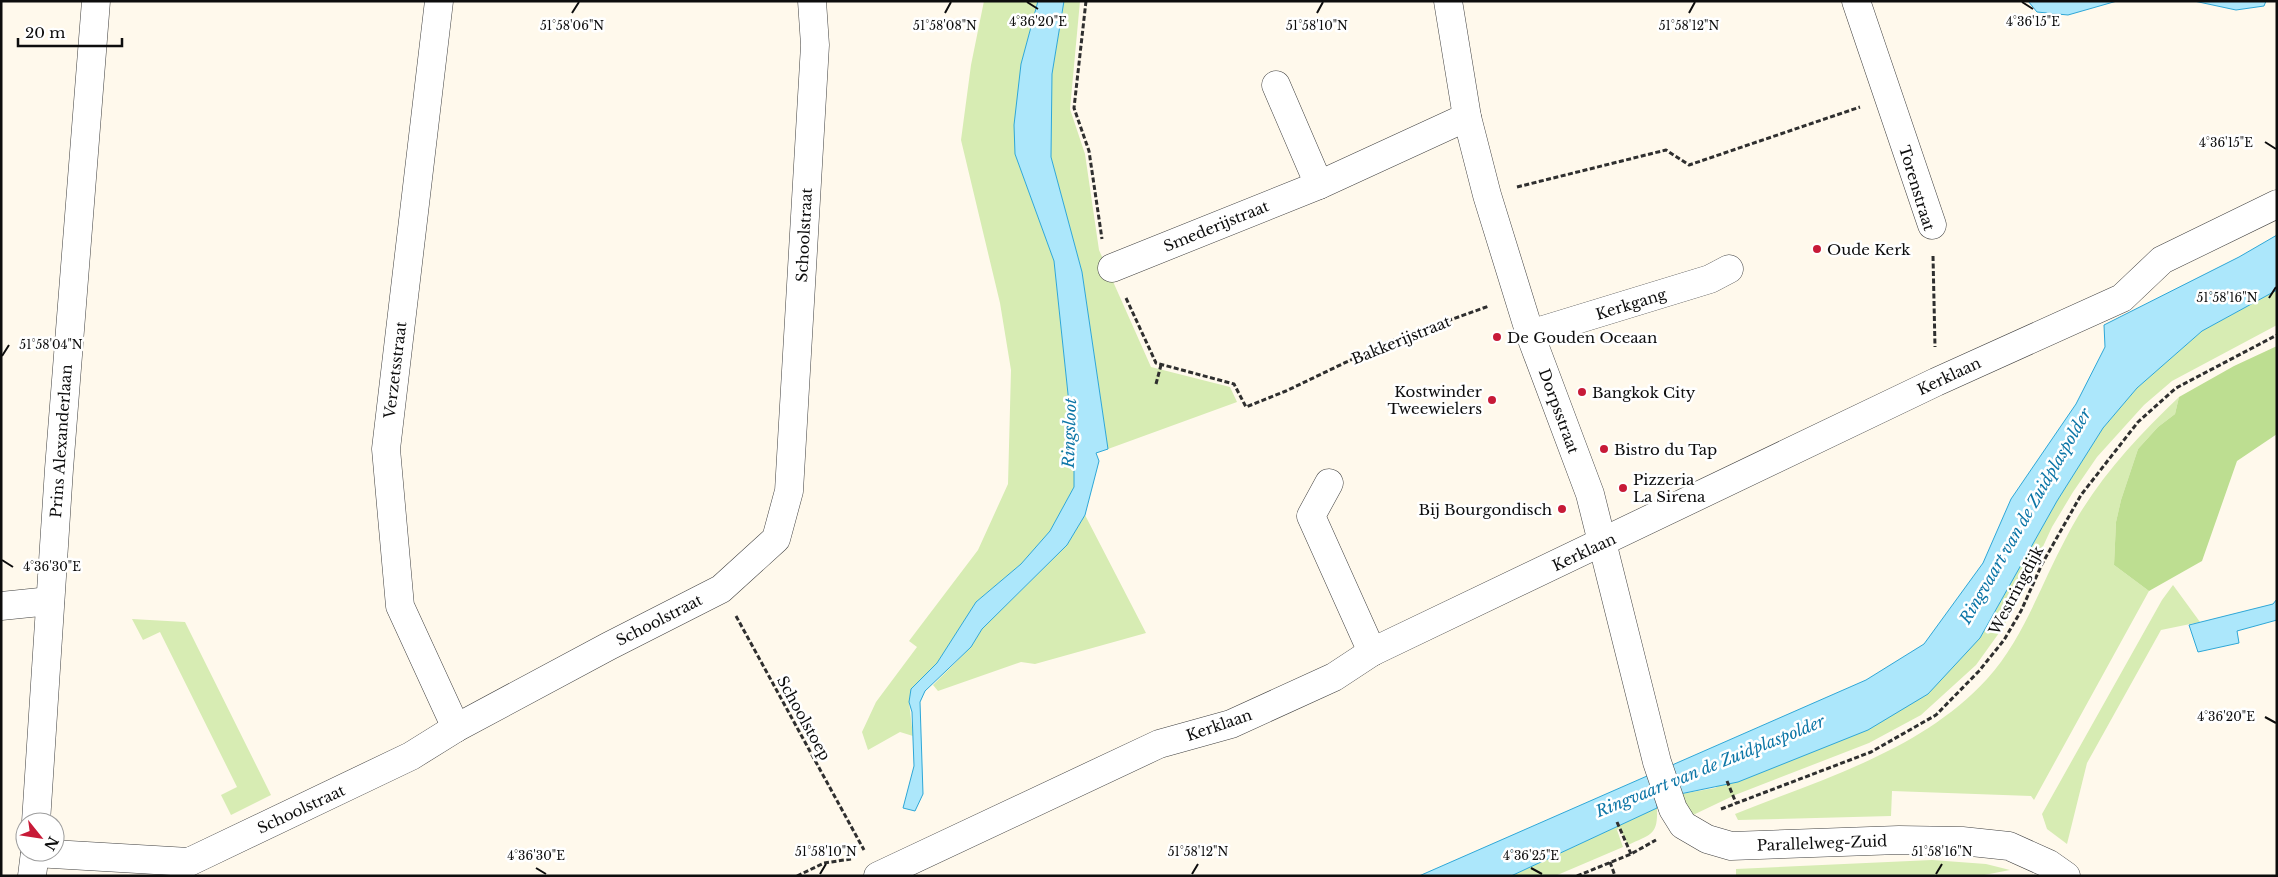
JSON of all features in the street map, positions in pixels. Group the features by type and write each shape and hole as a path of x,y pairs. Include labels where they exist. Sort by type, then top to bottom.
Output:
{"street":[{"name":"Prins Alexanderlaan","path":"37,812 58,469 96,1"},
{"name":"Verzetsstraat","path":"439,1 386,449 400,606 456,728"},
{"name":"Schoolstraat","path":"65,860 188,862 411,756 456,728 609,646 722,589 776,539 789,491 815,45 812,1"},
{"name":"Dorpsstraat","path":"1448,1 1467,117 1487,195 1530,334 1590,494 1657,762"},
{"name":"Torenstraat","path":"1856,1 1932,225"},
{"path":"1276,85 1319,185"},
{"name":"Smederijstraat","path":"1112,268 1319,185 1467,117"},
{"name":"Kerklaan","path":"873,866 1159,744 1231,724 1334,677 1372,652 1936,382 2122,298 2162,260 2277,204"},
{"name":"Kerkgang","path":"1530,334 1710,279 1730,269"},
{"path":"1329,483 1311,516 1372,652"},
{"path":"1,606 50,601"},
{"name":"Parallelweg-Zuid","path":"1657,762 1673,809 1683,826 1707,839 1731,846 1899,840 1962,841 2009,846 2049,864 2066,876"}],"path":[{"path":"1487,195 1666,150 1689,165 1888,98"},
{"name":"Torenstraat","path":"1932,225 1936,382"},
{"name":"Bakkerijstraat","path":"1286,391 1386,344 1518,295"},
{"name":"Westringdijk","path":"1727,780 1736,803 1871,752 1936,715 1979,671 2004,640 2021,611 2042,564 2081,495 2138,422 2176,388 2277,335"},
{"path":"1156,384 1161,365"},
{"name":"Schoolstoep","path":"722,589 873,866"},
{"path":"1578,876 1631,854 1617,822"},
{"path":"1610,862 1615,876"}],"green space":[{"path":"984,1 1038,1 1021,64 1015,154 1054,261 1074,451 1074,487 1050,531 1021,564 976,602 937,663 911,689 909,702 913,736 900,732 868,750 862,732 876,702 917,647 909,641 978,550 1008,484 1011,370 1000,303 961,140 971,65"},
{"path":"1064,1 1080,1 1070,109 1085,154 1099,250 1151,367 1230,387 1237,402 1108,449 1082,272 1051,157 1052,74"},
{"path":"2277,290 2277,325 2172,381 2144,405 2097,457 2052,527 2015,607 1999,633 1976,665 1921,715 1869,743 1735,795 1693,815 1681,794 1715,788 1980,638 2057,501 2103,428 2137,388 2202,331"},
{"path":"2277,346 2277,434 2237,461 2202,561 2149,591 2114,565 2116,522 2121,500 2138,449 2158,427 2175,414 2179,397 2234,366"},
{"path":"2179,397 2175,414 2158,427 2138,449 2121,500 2116,522 2114,565 2149,591 2034,800 2031,796 1892,791 1891,816 1738,820 1735,814 1836,775 1901,744 1932,726 1961,704 1987,679 2011,646 2031,611 2066,538 2102,480 2131,446"},
{"path":"1085,515 1146,633 1035,664 1021,662 938,691 933,685 971,647 982,629 1067,545"},
{"path":"2173,585 2200,622 2161,630 2087,763 2067,844 2047,829 2042,814 2162,600"},
{"path":"132,619 185,622 271,795 231,815 221,795 237,787 160,632 143,640"},
{"path":"1657,808 1654,829 1652,833 1642,839 1628,845 1619,828 1617,830 1623,847 1555,876 1511,876"},
{"path":"1932,860 1986,864 2010,870 1979,876 1736,876 1736,869"}],"water":[{"path":"1038,1 1064,1 1052,74 1051,157 1082,272 1108,449 1096,453 1099,461 1085,515 1067,545 982,629 971,647 925,691 920,702 923,794 915,811 903,808 914,766 912,712 909,702 911,689 937,663 976,602 1021,564 1050,531 1074,487 1074,451 1054,261 1015,154 1014,125 1021,64"},
{"path":"2028,1 2117,1 2068,15 2037,12"},
{"path":"2194,1 2266,1 2264,6 2236,10"},
{"name":"Ringvaart van de Zuidplaspolder","path":"2277,235 2277,290 2202,331 2137,388 2103,428 2057,501 1980,638 1928,694 1868,730 1738,782 1680,794 1657,803 1657,808 1511,876 1419,876 1866,680 1924,644 1983,563 2011,499 2076,404 2105,347 2104,325 2239,257"},
{"path":"2277,599 2277,620 2237,631 2239,643 2198,652 2189,625 2273,604"}],"place":[{"name":"Oude Kerk","path":"1817,249"},
{"name":"De Gouden Oceaan","path":"1497,337"},
{"name":"Bangkok City","path":"1582,392"},
{"name":"Kostwinder Tweewielers","path":"1492,400"},
{"name":"Bistro du Tap","path":"1604,449"},
{"name":"Pizzeria La Sirena","path":"1623,488"},
{"name":"Bij Bourgondisch","path":"1562,509"}],"water label":[{"name":"Ringsloot","path":"1069,433"}]}
